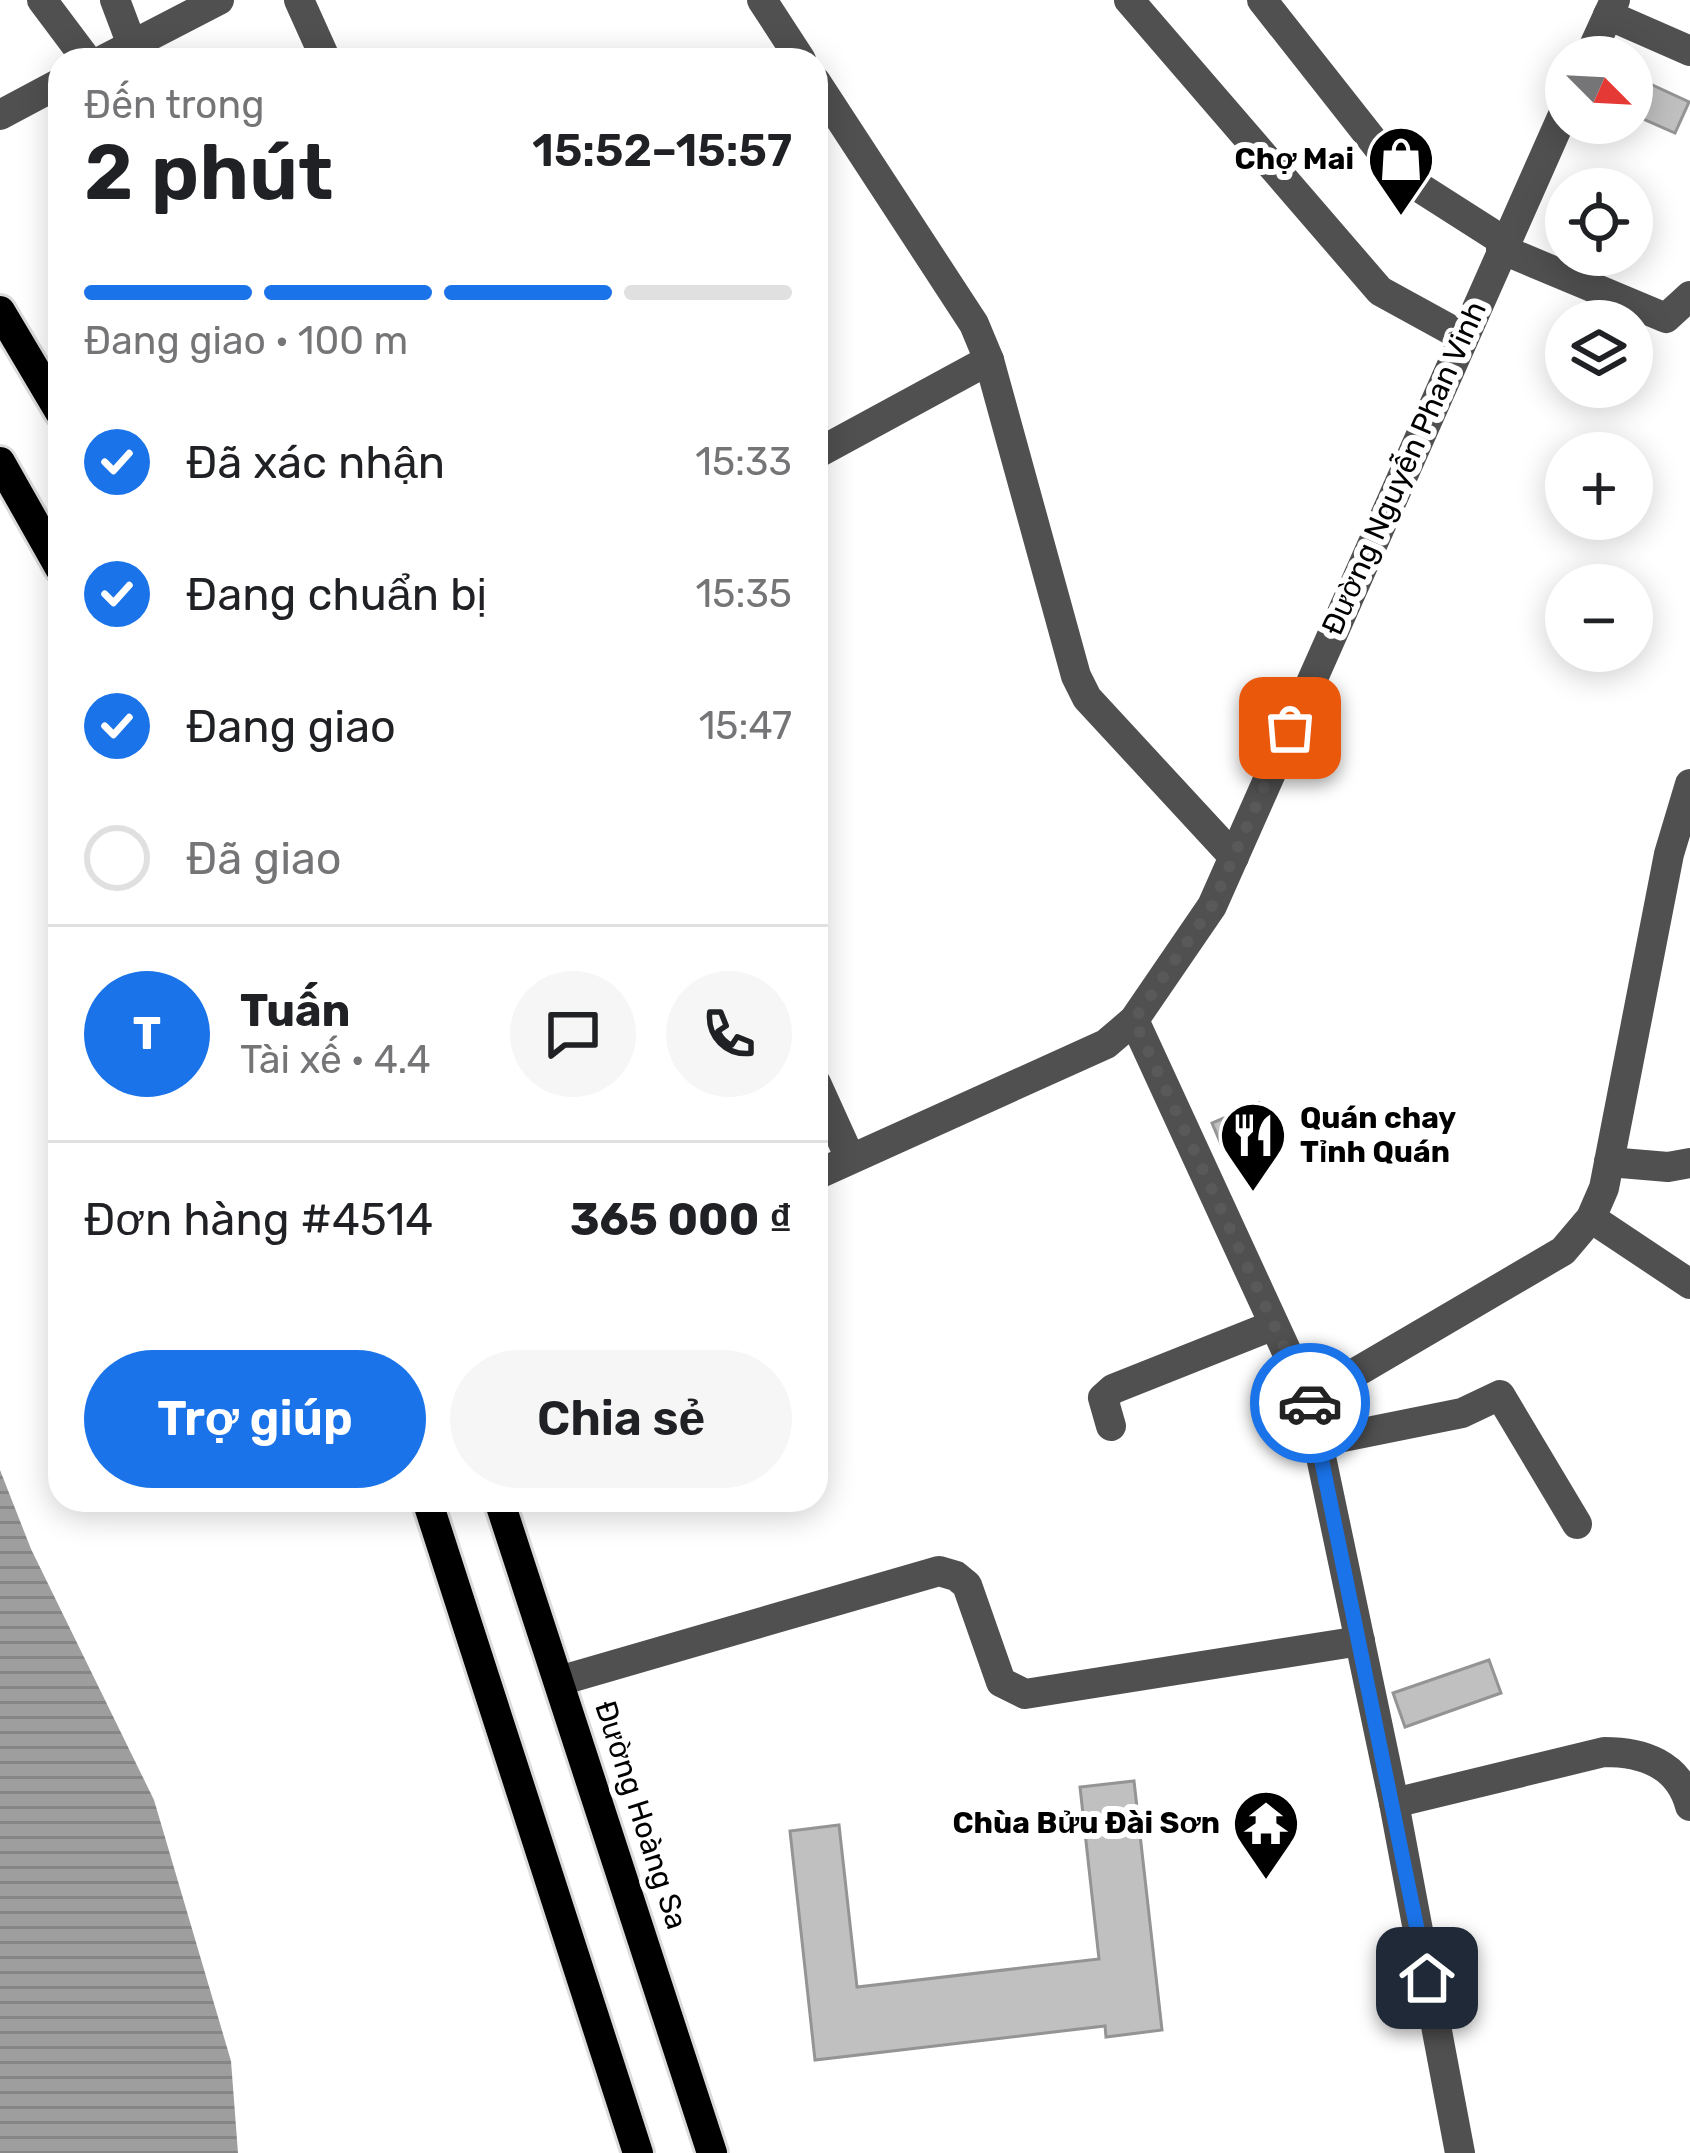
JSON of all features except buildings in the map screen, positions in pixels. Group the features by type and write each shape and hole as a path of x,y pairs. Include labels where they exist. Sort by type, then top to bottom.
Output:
{"main road":[{"path":"0,311 48,392"},
{"path":"0,462 48,547"},
{"path":"431,1512 638,2153"},
{"name":"Đường Hoàng Sa","path":"503,1512 712,2153"}],"street":[{"path":"42,0 78,48"},
{"path":"115,0 132,45"},
{"path":"126,48 219,0"},
{"path":"299,0 321,48"},
{"path":"762,0 793,48"},
{"path":"1129,0 1380,291 1462,336"},
{"path":"1262,0 1400,175 1503,246 1666,318 1690,296"},
{"path":"1599,36 1612,7 1690,51"},
{"path":"0,115 48,89"},
{"path":"828,100 965,310 989,360 1076,676 1102,718 1234,857"},
{"name":"Đường Nguyễn Phan Vinh","path":"828,1168 1106,1044 1134,1020 1212,906 1550,144"},
{"path":"828,447 989,360"},
{"path":"1309,1400 1563,1251 1592,1218 1604,1188 1669,854 1690,784"},
{"path":"1134,1020 1309,1400 1394,1803 1460,2153"},
{"path":"828,1109 850,1158"},
{"path":"1609,1162 1668,1167 1690,1162"},
{"path":"1592,1218 1690,1284"},
{"path":"1111,1426 1102,1403 1113,1389 1274,1325"},
{"path":"1318,1442 1462,1413 1500,1395 1577,1524"},
{"path":"559,1681 939,1570 967,1586 1001,1682 1025,1694 1360,1641"},
{"path":"1394,1803 1604,1752 1632,1752 1671,1772 1690,1806"}],"shaded area":[{"path":"0,1470 31,1549 154,1800 231,2061 238,2153 0,2153"}],"way so far":[{"path":"1290,728 1212,906 1134,1020 1310,1403"}],"place":[{"name":"Chợ Mai","path":"1401,218"},
{"name":"Quán chay Tỉnh Quán","path":"1253,1194"},
{"name":"Chùa Bửu Đài Sơn","path":"1266,1882"}],"route":[{"path":"1310,1403 1427,1978"}]}
